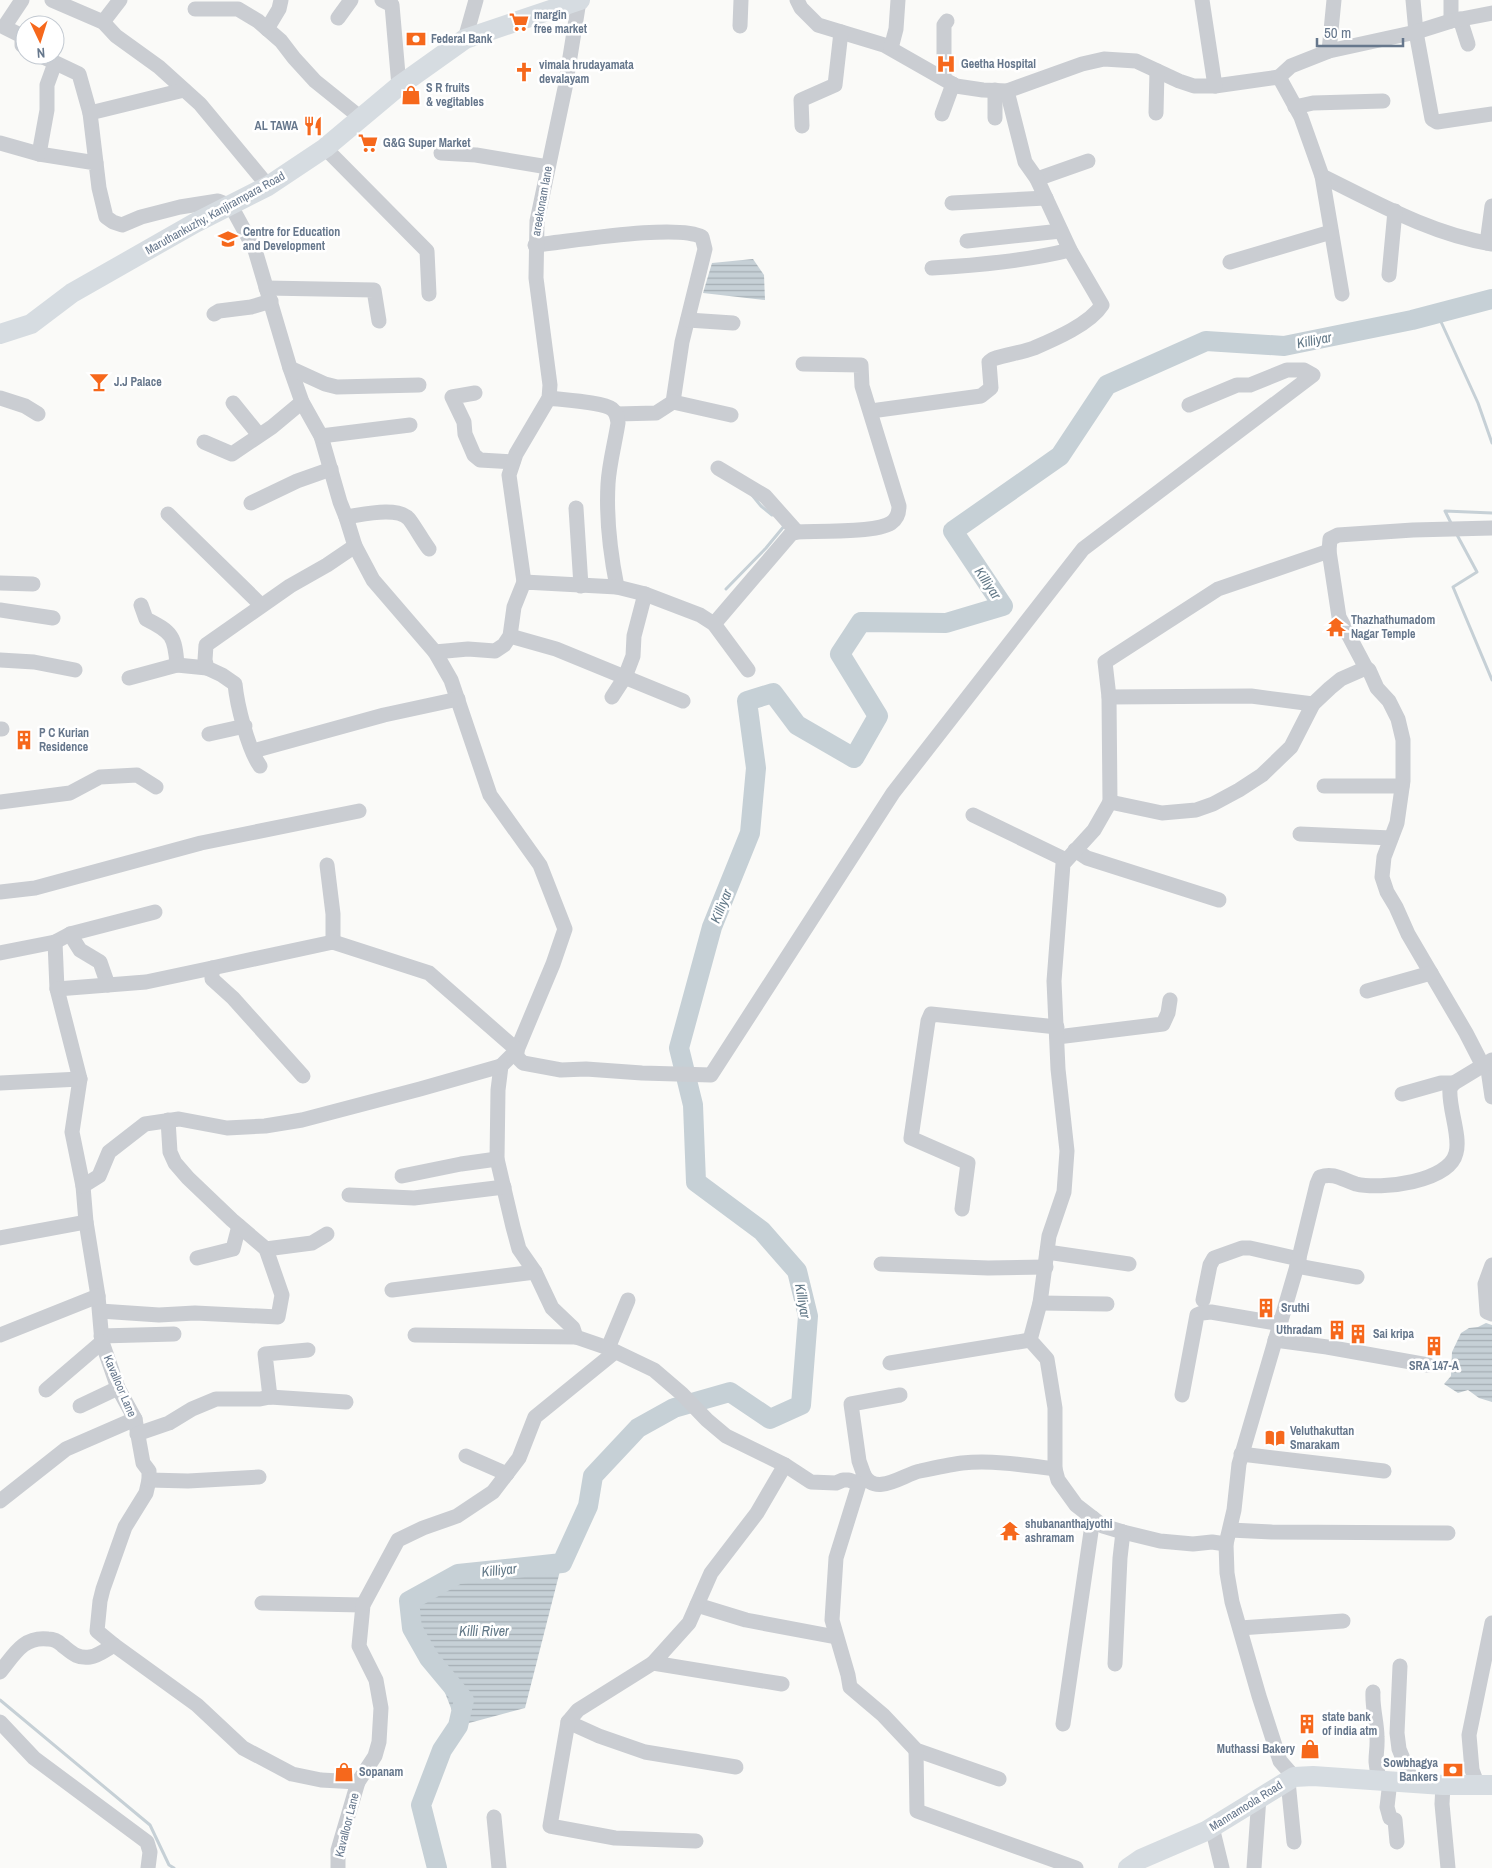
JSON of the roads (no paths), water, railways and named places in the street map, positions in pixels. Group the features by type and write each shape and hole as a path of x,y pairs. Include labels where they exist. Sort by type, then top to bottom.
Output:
{"main road":[{"name":"Maruthankuzhy, Kanjirampara Road","path":"0,334 31,324 72,292 195,223 268,186 325,148 399,86 465,39 579,0"},
{"name":"Mannamoola Road","path":"1128,1868 1140,1859 1212,1827 1291,1779 1313,1776 1443,1785 1485,1785"}],"street":[{"path":"15,32 4,27 22,0"},
{"path":"52,0 103,22 116,36 159,67 200,104 268,186"},
{"path":"103,22 120,0"},
{"path":"267,29 280,9 281,0"},
{"path":"338,18 352,0"},
{"path":"382,0 392,6 399,86"},
{"name":"areekonam lane","path":"550,398 550,385 536,278 535,245 538,212 565,88 579,0"},
{"path":"740,26 741,0"},
{"path":"797,0 801,8 818,25 891,48 956,86 1001,90 1082,64 1104,59 1136,61 1194,86 1215,86 1279,77 1291,66 1330,51 1416,32 1455,20 1492,13"},
{"path":"891,48 896,29 898,0"},
{"path":"1202,0 1215,86"},
{"path":"1330,51 1334,0"},
{"path":"1413,0 1416,32 1432,118 1437,122 1492,114"},
{"path":"1451,0 1455,20 1468,44"},
{"path":"465,39 472,2"},
{"path":"195,9 238,9 281,41 315,81 361,118"},
{"path":"942,114 949,81 944,25 946,21"},
{"path":"802,126 801,100 835,85 841,32"},
{"path":"40,154 47,110 47,85 55,65"},
{"path":"60,65 79,74 90,114 99,188 106,217 122,225 141,217 180,207 218,201 231,206 255,250 290,368 302,402 321,436 355,546 373,580 435,652 451,680 490,795 540,865 565,929 553,964 517,1050 517,1057 523,1063 561,1070 586,1069 711,1075 893,792 1083,549 1313,375 1304,370 1287,370 1250,385 1237,385 1189,404"},
{"path":"1156,112 1157,71"},
{"path":"1279,77 1301,117 1322,176 1342,294"},
{"path":"90,114 184,90"},
{"path":"995,118 1001,90"},
{"path":"871,411 981,396 991,388 989,362 993,359 1033,348 1083,324 1102,305 1070,250 1037,179 1024,162 1001,90"},
{"path":"1296,107 1313,103 1383,101"},
{"path":"0,143 40,154 96,163"},
{"path":"325,148 427,251 429,294"},
{"path":"441,153 476,155 548,167"},
{"path":"1037,179 1088,161"},
{"path":"1322,176 1440,231 1489,243 1492,206"},
{"path":"952,203 1046,198"},
{"path":"1389,275 1395,211"},
{"path":"966,241 1061,231"},
{"path":"535,245 640,233 672,232 697,234 702,237 706,249 682,342 673,402"},
{"path":"1230,262 1331,232"},
{"path":"932,268 1003,263 1044,257 1070,250"},
{"path":"214,314 219,311 251,307 268,294 374,290 379,321"},
{"path":"688,320 733,323"},
{"path":"714,624 788,536 797,532 875,528 890,524 896,518 899,506 862,386 861,365 802,364"},
{"path":"290,368 325,384 337,387 419,385"},
{"path":"475,393 452,397 464,422 465,434 474,455 480,460 514,458"},
{"path":"0,398 25,406 38,414"},
{"path":"435,652 468,649 495,651 504,645 510,636 514,607 524,582 509,475 514,458 550,398 602,405 611,408 617,414 618,423 608,482 607,518 610,552 617,587"},
{"path":"204,442 232,454 272,427 302,402"},
{"path":"617,414 656,413 673,402 731,415"},
{"path":"233,403 259,435"},
{"path":"321,436 410,425"},
{"path":"718,468 765,496 797,532"},
{"path":"250,503 297,481 331,469"},
{"path":"576,508 581,586"},
{"path":"346,517 389,512 402,514 408,518 429,549"},
{"path":"168,514 261,605"},
{"path":"1492,528 1413,530 1338,536 1330,539 1329,551 1339,617 1377,688 1389,702 1398,719 1403,740 1402,786 1396,823 1384,856 1382,877 1386,892 1396,906 1408,934 1466,1033 1487,1063 1492,1097"},
{"path":"207,668 205,660 206,644 261,605 355,546"},
{"path":"1030,1340 1040,1304 1049,1236 1064,1192 1067,1151 1058,1070 1054,981 1063,864 1094,830 1110,802 1109,697 1105,662 1218,589 1329,551"},
{"path":"524,582 617,587 645,594 700,616 714,624 748,670"},
{"path":"0,583 33,584"},
{"path":"612,697 626,678 633,656 634,636 645,594"},
{"path":"141,605 146,619 164,628 175,644 177,665"},
{"path":"0,610 53,618"},
{"path":"510,636 556,649 683,700"},
{"path":"0,660 34,662 75,670"},
{"path":"129,678 177,665 207,668 236,684 237,702 254,757 260,766"},
{"path":"1110,802 1162,813 1196,810 1213,804 1262,775 1291,747 1314,704 1341,680 1366,668"},
{"path":"1109,697 1252,696 1314,704"},
{"path":"253,751 384,715 458,699"},
{"path":"209,734 245,726"},
{"path":"0,802 70,793 100,777 137,775 156,787"},
{"path":"1324,786 1402,786"},
{"path":"0,892 35,888 200,843 359,811"},
{"path":"972,815 1070,855 1087,858 1219,900"},
{"path":"1300,834 1391,838"},
{"path":"327,865 334,914 333,942"},
{"path":"0,954 55,942 70,934 155,912"},
{"path":"70,934 80,950 100,962 108,985"},
{"name":"Kavalloor Lane","path":"55,942 57,989 80,1079 72,1132 83,1186 86,1222 99,1303 101,1339 118,1388 135,1419 143,1463 149,1471 146,1494 125,1527 100,1602 97,1631 197,1705 243,1748 292,1774 321,1780 358,1782 338,1850 338,1868"},
{"path":"57,989 146,982 333,942 429,973 517,1050"},
{"path":"212,968 212,979 232,998 303,1076"},
{"path":"1367,991 1431,973"},
{"path":"962,1209 968,1163 910,1138 928,1021 931,1014 1057,1032 1163,1024 1168,1013 1170,1000"},
{"path":"83,1186 99,1176 109,1152 145,1124 179,1118 227,1128 265,1126 302,1120 500,1066 517,1050"},
{"path":"1294,1842 1291,1779 1280,1761 1229,1588 1226,1544 1230,1530 1241,1454 1281,1324 1320,1177 1328,1174 1357,1184 1387,1186 1427,1178 1450,1164 1456,1152 1450,1088 1487,1063"},
{"path":"500,1066 497,1159 519,1249 535,1272 552,1308 573,1328 576,1337"},
{"path":"0,1083 80,1079"},
{"path":"1402,1094 1441,1083 1454,1084"},
{"path":"0,1335 99,1303 159,1315 195,1313 278,1317 282,1295 266,1249 188,1178 176,1163 170,1152 168,1120"},
{"path":"402,1176 497,1159"},
{"path":"349,1195 414,1198 504,1187"},
{"path":"0,1238 86,1222"},
{"path":"197,1258 233,1249 239,1226"},
{"path":"266,1249 312,1243 327,1234"},
{"path":"1203,1300 1210,1264 1214,1258 1242,1248 1250,1248 1298,1263 1357,1277"},
{"path":"881,1264 988,1268 1047,1259 1129,1264"},
{"path":"1492,1265 1485,1284 1487,1312 1492,1314"},
{"path":"392,1290 535,1272"},
{"path":"358,1782 376,1756 379,1742 381,1708 376,1680 359,1646 363,1605 398,1540 423,1528 457,1516 493,1492 519,1458 535,1417 611,1350 628,1300"},
{"path":"1040,1304 1107,1304"},
{"path":"1182,1394 1197,1315 1202,1312 1211,1312 1281,1324"},
{"path":"46,1390 101,1339 174,1334"},
{"path":"415,1335 576,1337 611,1350 654,1370 726,1436 785,1465 811,1482 836,1483 843,1480 866,1480 873,1484 890,1483 916,1472 962,1463 999,1462 1055,1469"},
{"path":"890,1363 1030,1340"},
{"path":"1030,1340 1046,1359 1054,1408 1055,1469 1058,1480 1076,1505 1103,1526 1123,1532 1160,1541 1226,1544"},
{"path":"1275,1340 1428,1365"},
{"path":"270,1397 265,1354 308,1350"},
{"path":"80,1406 118,1388"},
{"path":"900,1395 851,1404 862,1480 836,1558 832,1620 836,1637 850,1687 883,1715 916,1750 999,1779"},
{"path":"137,1434 169,1423 216,1399 260,1399 270,1397 346,1402"},
{"path":"0,1501 66,1449 135,1419"},
{"path":"1241,1454 1384,1471"},
{"path":"466,1456 506,1474"},
{"path":"696,1841 615,1838 550,1826 568,1722 578,1710 653,1663 688,1623 710,1573 757,1513 785,1465"},
{"path":"149,1480 188,1481 259,1477"},
{"path":"1063,1724 1093,1518"},
{"path":"1230,1530 1448,1533"},
{"path":"1115,1664 1123,1532"},
{"path":"262,1603 363,1605"},
{"path":"697,1605 746,1620 836,1637"},
{"path":"1240,1628 1344,1621"},
{"path":"1485,1785 1472,1770 1469,1735 1492,1623"},
{"path":"0,1672 21,1647 34,1638 53,1639 60,1642 75,1655 89,1657 96,1656 114,1645"},
{"path":"653,1663 782,1684"},
{"path":"1400,1666 1398,1749 1413,1783"},
{"path":"1373,1692 1372,1701 1378,1738 1375,1764 1379,1777 1388,1781 1387,1807 1390,1818 1395,1820 1397,1842"},
{"path":"0,1722 34,1758 146,1842 150,1852 148,1868"},
{"path":"568,1722 599,1736 645,1752 736,1766"},
{"path":"916,1750 917,1811 1076,1868"},
{"path":"1443,1785 1442,1804 1448,1868"},
{"path":"1254,1868 1259,1797"},
{"path":"494,1817 499,1868"},
{"path":"1212,1827 1222,1868"}],"water":[{"path":"753,259 764,275 765,300 703,293 712,263"},
{"path":"1486,1323 1492,1325 1492,1402 1479,1398 1468,1390 1458,1393 1444,1384 1451,1376 1452,1352 1461,1333 1469,1328 1478,1327"},
{"name":"Killi River","path":"562,1563 525,1708 458,1726 409,1601 458,1574"}],"waterway":[{"name":"Killiyar","path":"437,1868 421,1805 442,1750 458,1726 464,1700 429,1658 412,1628 409,1601 458,1574 562,1563 588,1506 593,1476 638,1428 674,1408 730,1392 770,1419 801,1405 808,1316 797,1271 762,1231 696,1182 693,1105 679,1048 712,927 750,833 756,768 747,701 773,693 797,725 854,758 878,716 840,654 861,622 946,623 1003,606 953,531 1060,456 1107,385 1206,341 1284,346 1412,320 1492,299"},
{"path":"1437,313 1478,403 1492,443"},
{"path":"752,495 772,515"},
{"path":"1452,525 1445,511 1492,513"},
{"path":"726,589 766,548 785,525"},
{"path":"1456,533 1477,572 1453,587 1492,680"},
{"path":"0,1700 150,1825 169,1865 174,1868"}],"place":[{"name":"margin free market","path":"519,22"},
{"name":"Federal Bank","path":"416,39"},
{"name":"Geetha Hospital","path":"946,64"},
{"name":"vimala hrudayamata devalayam","path":"524,72"},
{"name":"S R fruits & vegitables","path":"411,95"},
{"name":"AL TAWA","path":"313,126"},
{"name":"G&G Super Market","path":"368,143"},
{"name":"Centre for Education and Development","path":"228,239"},
{"name":"J.J Palace","path":"99,382"},
{"name":"Thazhathumadom Nagar Temple","path":"1336,627"},
{"name":"P C Kurian Residence","path":"24,740"},
{"name":"Sruthi","path":"1266,1308"},
{"name":"Uthradam","path":"1337,1330"},
{"name":"Sai kripa","path":"1358,1334"},
{"name":"SRA 147-A","path":"1434,1346"},
{"name":"Veluthakuttan Smarakam","path":"1275,1438"},
{"name":"shubananthajyothi ashramam","path":"1010,1531"},
{"name":"state bank of india atm","path":"1307,1724"},
{"name":"Muthassi Bakery","path":"1310,1749"},
{"name":"Sowbhagya Bankers","path":"1453,1770"},
{"name":"Sopanam","path":"344,1772"}]}
